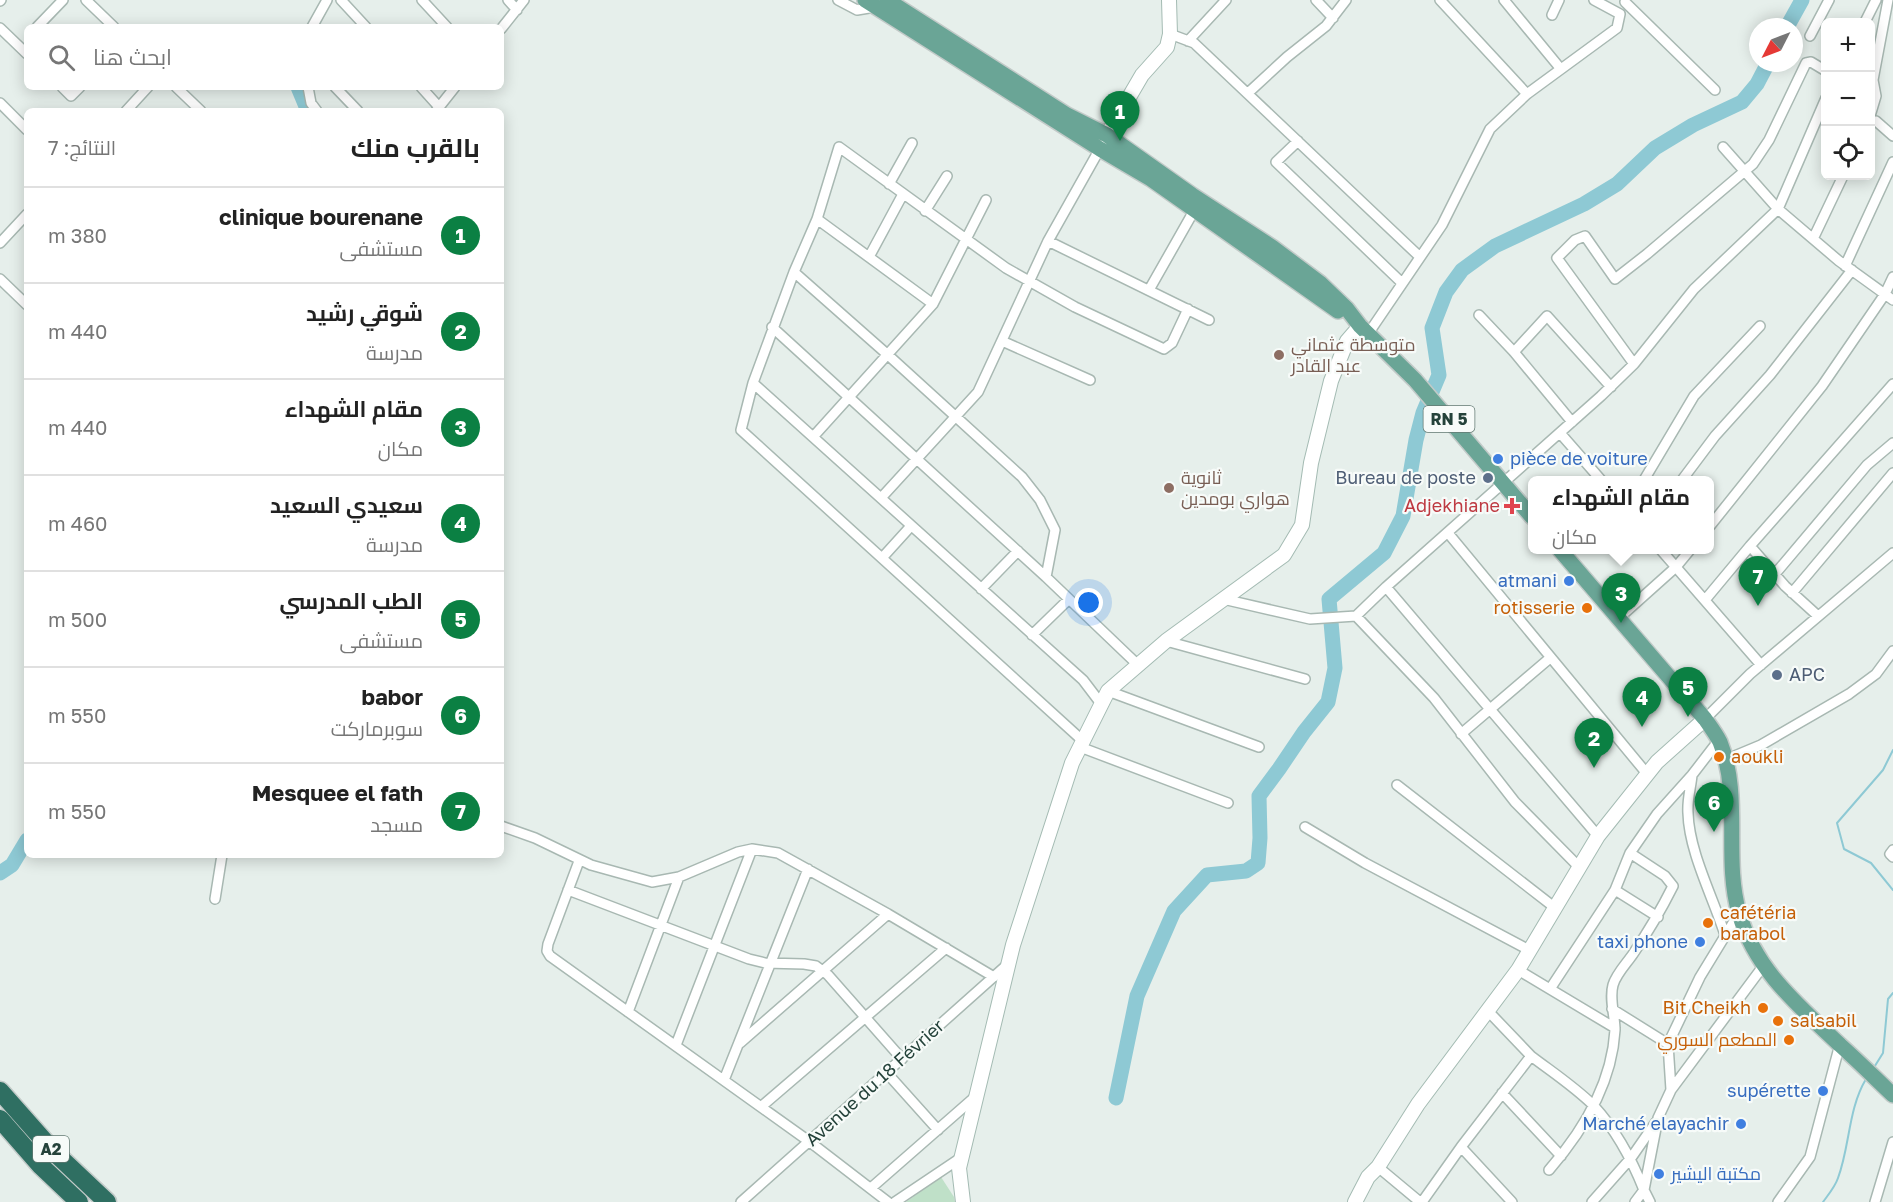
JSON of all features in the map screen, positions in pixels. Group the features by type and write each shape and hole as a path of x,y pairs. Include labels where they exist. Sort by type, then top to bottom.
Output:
{"highway":[{"name":"A2","path":"0,1091 54,1152 107,1202"},
{"name":"A2","path":"0,1119 41,1166 79,1202"}],"main road":[{"name":"RN 5","path":"876,2 1067,115 1107,135 1192,195 1272,247 1320,283 1415,381 1528,511"},
{"name":"RN 5","path":"876,2 1100,149 1151,179 1364,330"},
{"path":"1564,554 1705,719 1719,740 1729,771 1732,861 1739,913 1752,945 1764,965 1800,1009 1889,1091"}],"street":[{"path":"40,24 63,0"},
{"path":"86,0 111,24"},
{"path":"314,24 327,0"},
{"path":"341,0 363,24"},
{"path":"422,0 444,24"},
{"path":"508,0 517,10"},
{"path":"504,25 524,0"},
{"path":"838,0 857,10 876,2"},
{"path":"881,498 978,392 1048,241 1142,75 1167,47 1170,34 1169,0"},
{"path":"1188,41 1226,0"},
{"path":"1316,0 1333,18"},
{"path":"1248,93 1287,57 1326,26 1346,0"},
{"path":"1440,0 1527,94"},
{"path":"1504,0 1560,68"},
{"path":"1552,15 1559,0"},
{"path":"1594,0 1620,14"},
{"path":"1809,36 1829,0"},
{"path":"1867,18 1876,0"},
{"path":"1875,103 1874,80 1888,0"},
{"path":"963,1202 959,1168 1008,964 1072,763 1108,691 1166,641 1284,555 1302,525 1311,464 1331,381 1347,341 1364,330 1402,283 1442,225 1490,129 1527,94 1617,28 1625,1 1715,90"},
{"path":"0,28 24,51"},
{"path":"1170,34 1194,43 1420,257"},
{"path":"19,46 24,41"},
{"path":"1634,364 1557,258 1575,240 1585,236 1615,279 1753,164 1769,141 1806,63 1821,68"},
{"path":"65,90 71,96 77,90"},
{"path":"129,108 145,90"},
{"path":"179,90 198,108"},
{"path":"309,90 311,103 315,108"},
{"path":"338,90 355,108"},
{"path":"423,90 437,108"},
{"path":"439,108 453,90"},
{"path":"0,103 24,127"},
{"path":"1223,599 1310,619 1356,616 1611,387 1634,364 1694,289 1778,209 1821,110"},
{"path":"1875,120 1893,136"},
{"path":"1298,141 1276,162 1402,283"},
{"path":"889,184 912,143"},
{"path":"1188,309 1172,343 1164,349 1075,307 1006,268 839,147 817,219 772,327 753,382 741,430 1082,744 1228,803"},
{"path":"1723,147 1778,209 1848,268 1889,297"},
{"path":"1685,476 1715,436 1770,375 1848,268 1893,162"},
{"path":"925,211 947,176"},
{"path":"1813,239 1841,180"},
{"path":"869,257 903,194"},
{"path":"813,437 933,304 964,239 986,200"},
{"path":"1149,290 1194,209"},
{"path":"0,243 24,217"},
{"path":"817,219 933,304"},
{"path":"1048,241 1209,320"},
{"path":"794,272 1022,477 1040,500 1055,530 1046,577"},
{"path":"1714,521 1822,386 1889,297 1893,277"},
{"path":"0,279 24,302"},
{"path":"1479,315 1514,352 1572,422"},
{"path":"1514,352 1547,316 1611,387"},
{"path":"1646,476 1694,396 1760,326"},
{"path":"772,327 1018,551 1138,665"},
{"path":"1002,341 1090,380"},
{"path":"753,382 1083,680 1102,705"},
{"path":"1705,600 1893,384"},
{"path":"1560,433 1598,476"},
{"path":"1775,574 1867,465 1893,443"},
{"path":"1792,593 1893,473"},
{"path":"882,558 911,526"},
{"path":"1448,533 1648,775"},
{"path":"1750,546 1792,593 1818,616"},
{"path":"981,589 1018,551"},
{"path":"1354,1202 1368,1177 1378,1167 1418,1104 1518,970 1598,836 1657,762 1761,665 1893,553"},
{"path":"1665,554 1761,665"},
{"path":"1619,618 1676,567 1686,554"},
{"path":"1386,587 1598,836"},
{"path":"1032,635 1069,599"},
{"path":"1356,616 1434,698 1515,802 1580,868"},
{"path":"1166,641 1305,679"},
{"path":"1725,760 1761,746 1849,694 1876,674 1893,651"},
{"path":"1461,734 1550,658"},
{"path":"1108,691 1259,747"},
{"path":"1550,989 1615,890 1630,853 1657,814 1719,740"},
{"path":"1692,775 1688,812 1695,854 1714,900 1725,935"},
{"path":"1397,785 1554,907"},
{"path":"504,827 535,838 579,861 652,882 679,877 738,852 752,849 778,853 888,914 994,977"},
{"path":"1305,827 1365,863 1529,950"},
{"path":"676,1045 752,849"},
{"path":"1893,850 1890,854 1893,857"},
{"path":"1549,1170 1594,1106 1612,1060 1615,1028 1612,1009 1613,984 1658,917 1673,886 1665,876 1630,853"},
{"path":"214,899 221,858"},
{"path":"579,861 548,944 548,954 762,1106 888,1202"},
{"path":"724,1080 808,869"},
{"path":"628,1012 679,877"},
{"path":"568,890 757,962 804,963 824,971 902,1059"},
{"path":"1615,890 1658,917"},
{"path":"1671,1090 1668,1044 1700,977 1739,913"},
{"path":"738,1045 888,914"},
{"path":"762,1106 946,948"},
{"name":"Avenue du 18 Février","path":"741,1202 1008,964"},
{"path":"1592,1202 1631,1158 1658,1118 1671,1090 1764,965"},
{"path":"1518,970 1615,1028"},
{"path":"1612,1009 1668,1044"},
{"path":"1488,1011 1531,1056 1594,1106 1631,1158 1650,1202"},
{"path":"1778,1202 1810,1157 1839,1044"},
{"path":"1378,1167 1421,1202 1531,1056"},
{"path":"886,1072 938,1130"},
{"path":"1502,1093 1561,1156"},
{"path":"871,1188 976,1097"},
{"path":"1635,1202 1644,1190 1658,1118"},
{"path":"1875,1202 1893,1142"},
{"path":"1461,1147 1512,1202"},
{"path":"895,1202 962,1157"}],"green space":[{"path":"941,1177 955,1202 906,1202"}],"waterway":[{"path":"1792,18 1802,0"},
{"path":"1116,1098 1137,996 1174,911 1207,875 1246,871 1258,863 1259,796 1328,702 1335,668 1329,599 1384,553 1403,516 1416,440 1423,413 1439,375 1432,328 1446,292 1462,270 1495,246 1584,204 1617,184 1655,148 1693,125 1742,102 1757,84 1763,72"},
{"path":"299,90 307,108"},
{"path":"1893,750 1883,770 1837,823 1844,849 1871,863 1893,890"},
{"path":"0,873 12,865 24,845"},
{"path":"1873,1069 1883,1053 1888,999 1893,993"},
{"path":"1823,1202 1838,1178 1852,1115 1866,1079"}],"place":[{"name":"clinique bourenane","path":"1120,141"},
{"name":"متوسطة عثماني عبد القادر","path":"1279,355"},
{"name":"pièce de voiture","path":"1498,459"},
{"name":"Bureau de poste","path":"1488,478"},
{"name":"ثانوية هواري بومدين","path":"1169,488"},
{"name":"Adjekhiane","path":"1512,506"},
{"name":"atmani","path":"1569,581"},
{"name":"Mesquee el fath","path":"1758,606"},
{"name":"rotisserie","path":"1587,608"},
{"name":"مقام الشهداء","path":"1621,623"},
{"name":"APC","path":"1777,675"},
{"name":"الطب المدرسي","path":"1688,717"},
{"name":"سعيدي السعيد","path":"1642,727"},
{"name":"aoukli","path":"1719,757"},
{"name":"شوقي رشيد","path":"1594,768"},
{"name":"babor","path":"1714,832"},
{"name":"cafétéria barabol","path":"1708,923"},
{"name":"taxi phone","path":"1700,942"},
{"name":"Bit Cheikh","path":"1763,1008"},
{"name":"salsabil","path":"1778,1021"},
{"name":"المطعم السوري","path":"1789,1040"},
{"name":"supérette","path":"1823,1091"},
{"name":"Marché elayachir","path":"1741,1124"},
{"name":"مكتبة اليشير","path":"1659,1174"}]}
